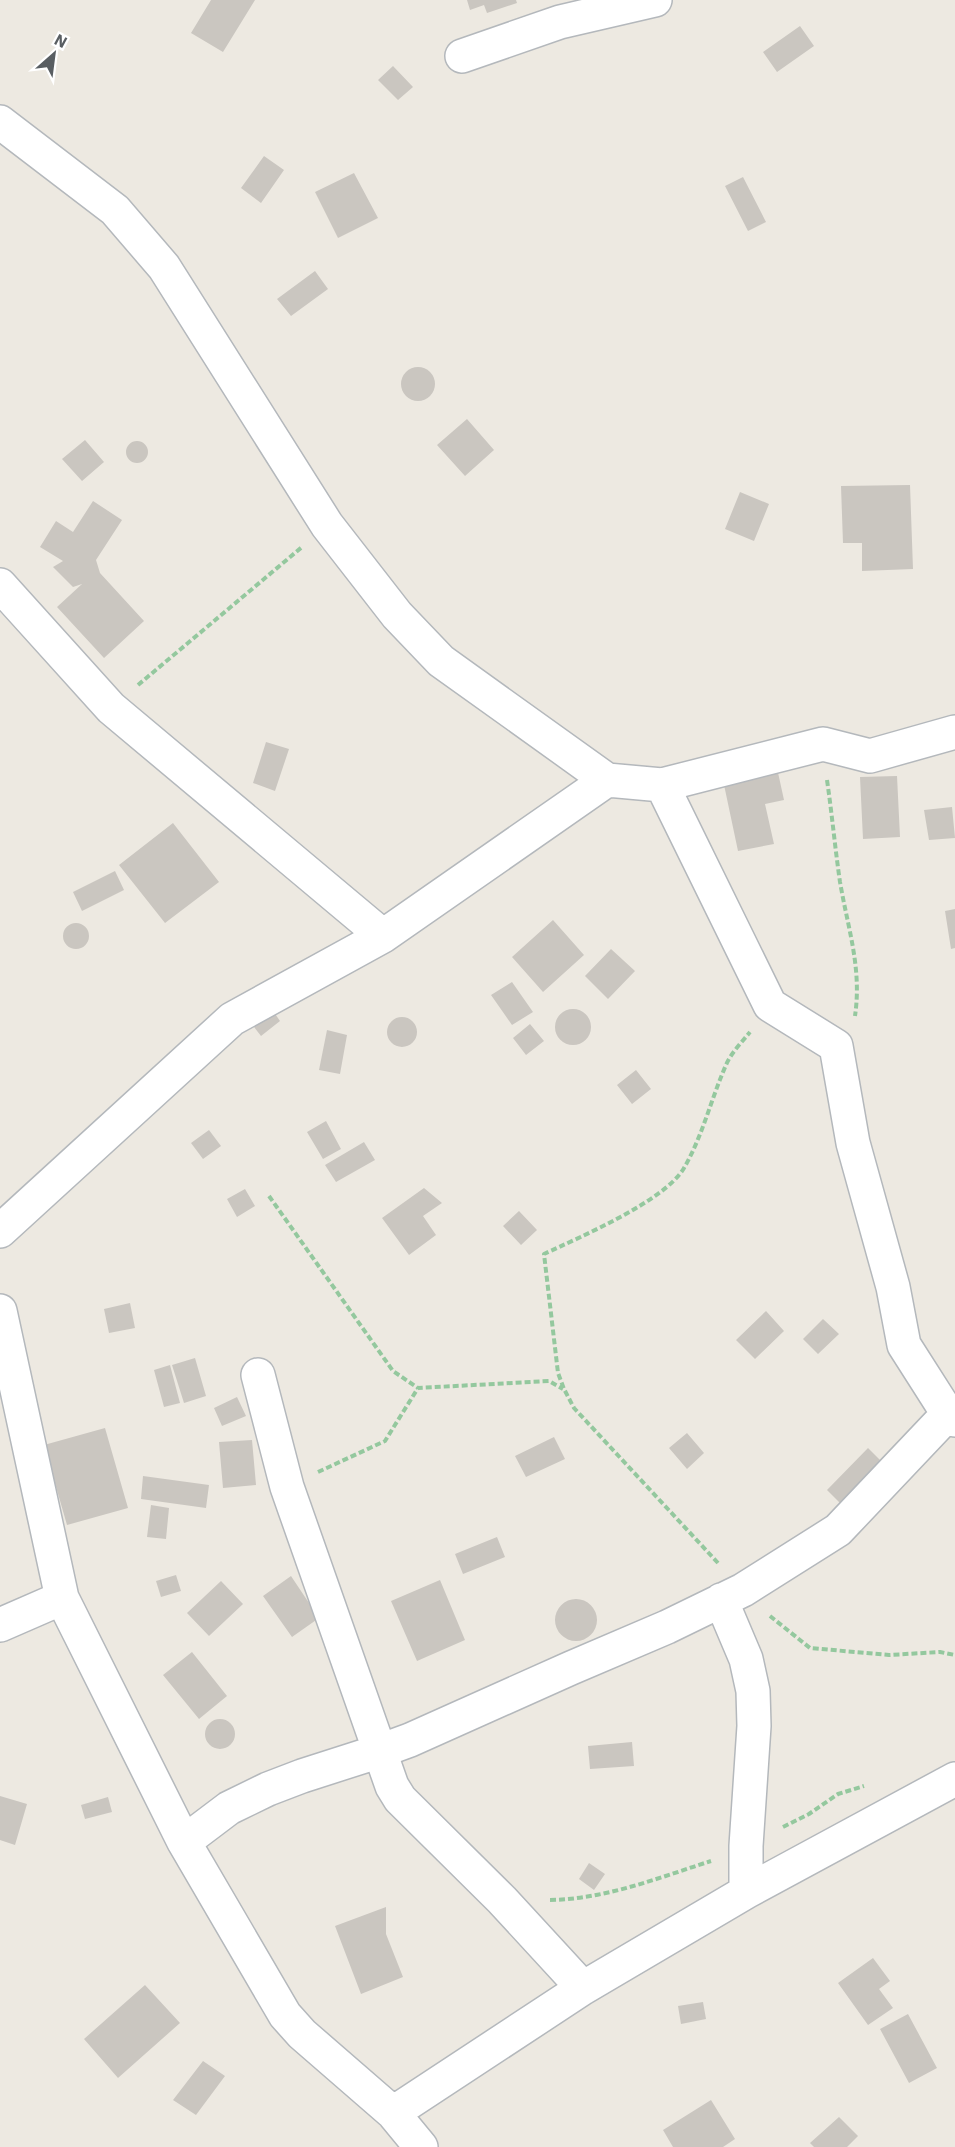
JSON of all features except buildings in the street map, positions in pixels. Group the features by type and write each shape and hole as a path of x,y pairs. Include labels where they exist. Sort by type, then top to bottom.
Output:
{"street":[{"path":"462,56 560,22 655,0"},
{"path":"3,126 115,210 164,267 327,525 397,615 441,661 608,780 662,785 823,744 870,756 955,732"},
{"path":"0,585 111,708 383,936"},
{"path":"0,1231 232,1019 383,936 608,780"},
{"path":"184,1842 229,1809 268,1789 410,1740 668,1627 731,1595 838,1530 951,1417 904,1345 893,1287 853,1143 836,1046 770,1005 662,785"},
{"path":"0,1311 62,1598 184,1842 285,2014 302,2034 393,2113 421,2147"},
{"path":"258,1375 288,1488 392,1786 400,1799 502,1900 583,1988"},
{"path":"731,1595 753,1691 754,1726 746,1846 747,1892"},
{"path":"0,1625 62,1598"},
{"path":"393,2113 583,1988 747,1892 955,1779"}],"path":[{"path":"111,708 327,525"},
{"path":"823,744 840,884 855,956 858,994 854,1025 836,1046"},
{"path":"770,1005 727,1063 703,1128 683,1170 662,1192 604,1225 544,1254 558,1373 574,1408 731,1595 758,1607 810,1648 889,1654 940,1652 955,1655"},
{"path":"269,1196 393,1371 418,1388 549,1381 564,1389"},
{"path":"288,1488 384,1441 418,1388"},
{"path":"502,1900 573,1899 624,1889 718,1859 746,1846"}]}
